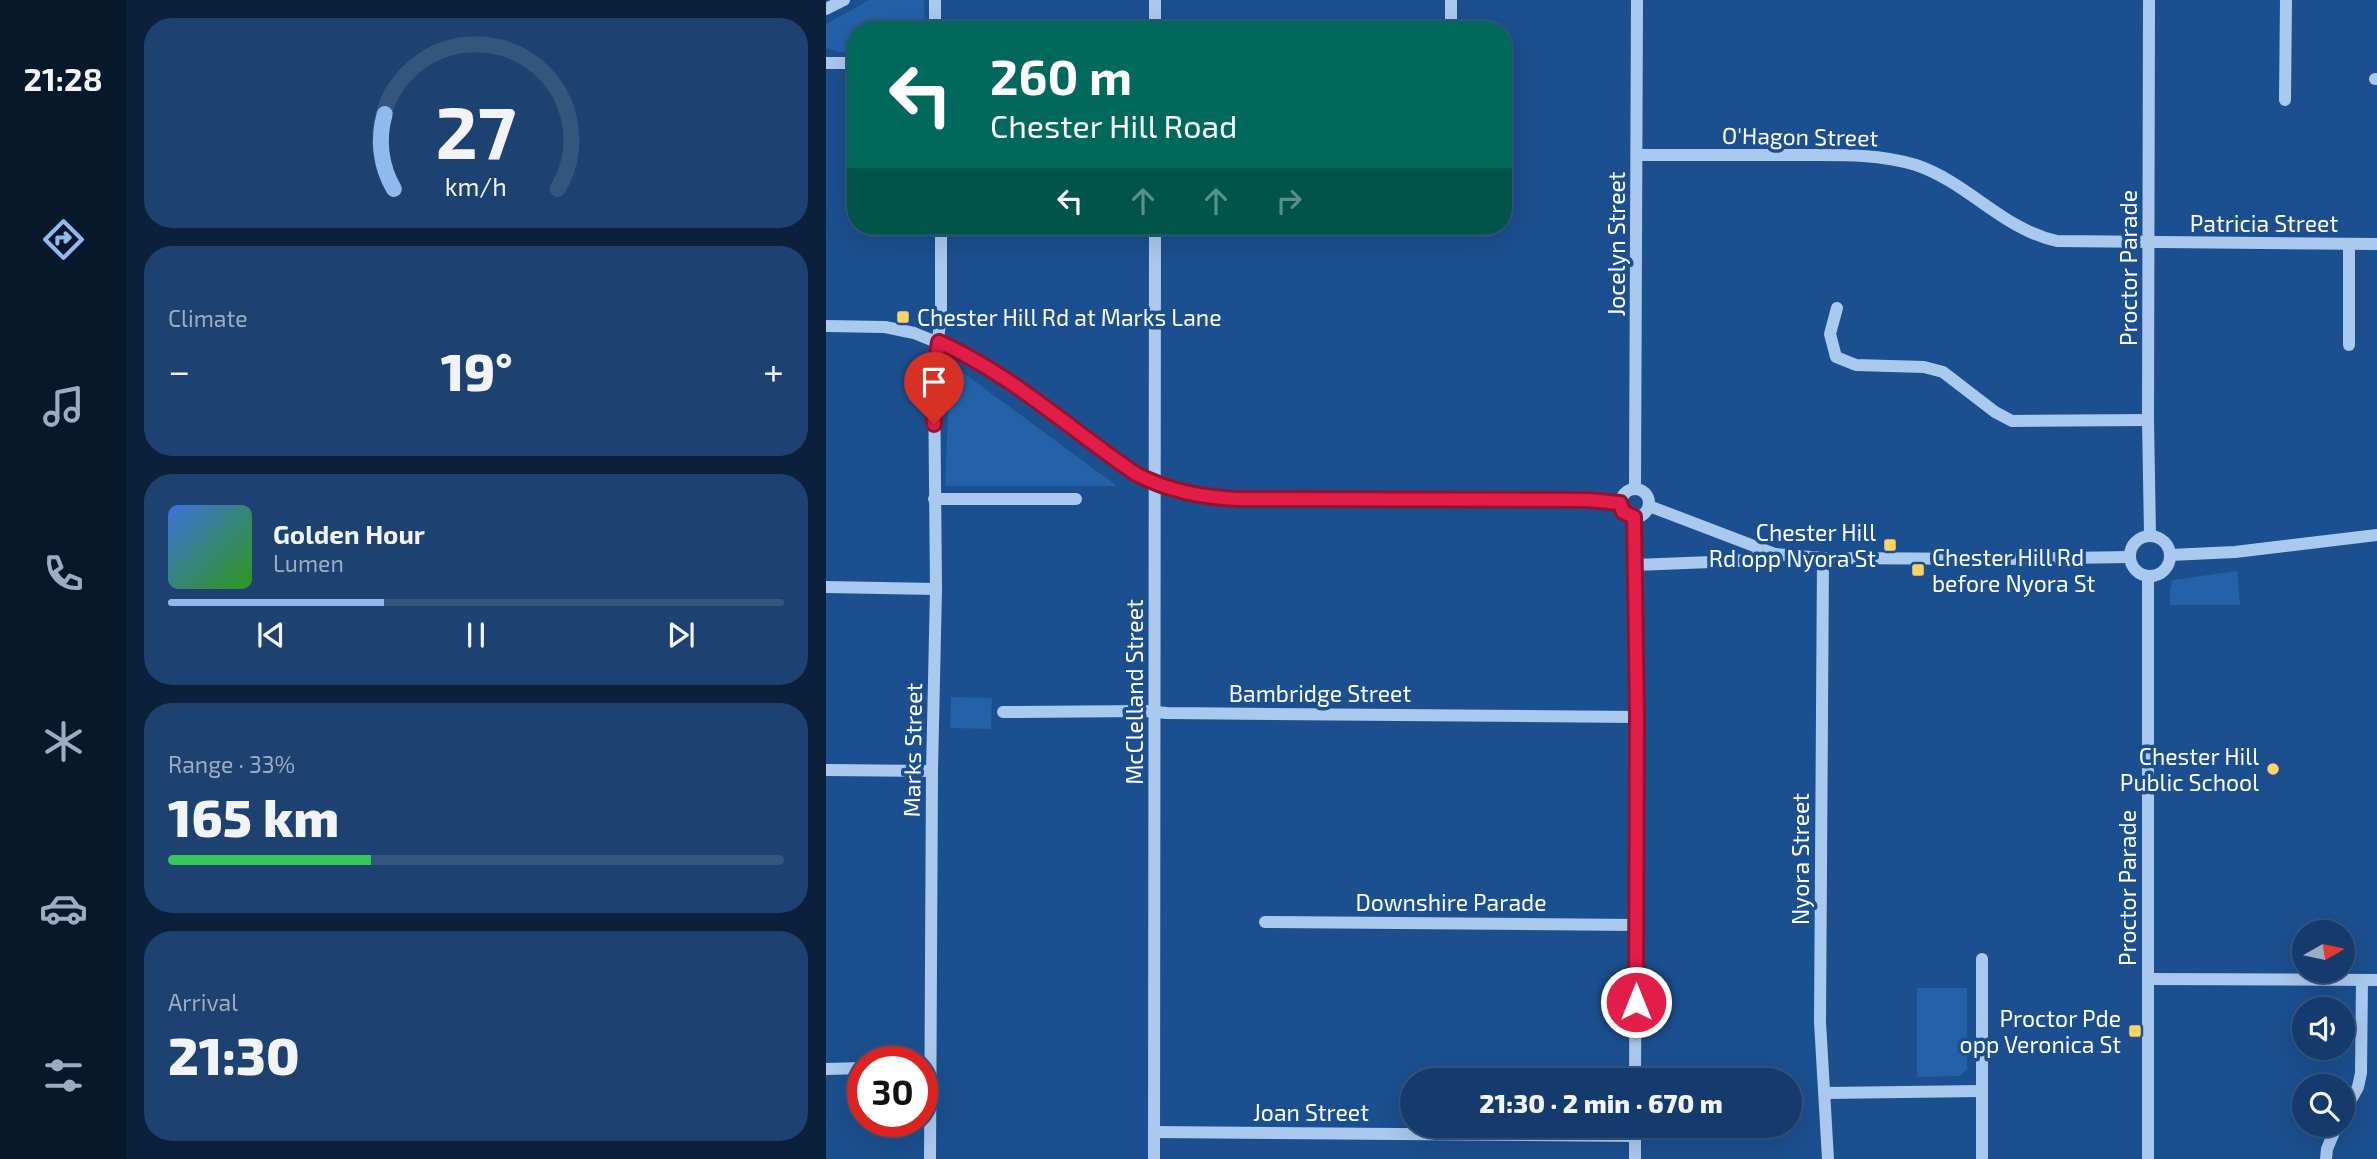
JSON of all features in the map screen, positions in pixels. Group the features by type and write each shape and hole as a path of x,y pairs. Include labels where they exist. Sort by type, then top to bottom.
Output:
{"street":[{"path":"826,9 844,0"},
{"path":"935,0 935,21"},
{"path":"1155,0 1155,21"},
{"path":"1451,0 1451,21"},
{"name":"Jocelyn Street","path":"1635,488 1637,0"},
{"name":"Proctor Parade","path":"2149,0 2150,535"},
{"path":"2285,100 2286,0"},
{"path":"826,63 847,64"},
{"name":"O'Hagon Street","path":"1638,155 1850,156 1899,160 1956,184 1995,213 2036,237 2077,243 2150,243"},
{"name":"Marks Street","path":"926,1046 936,589 934,374 939,342 941,235"},
{"name":"McClelland Street","path":"1154,1159 1155,235"},
{"name":"Patricia Street","path":"2150,243 2377,244"},
{"path":"2349,244 2349,345"},
{"path":"1837,308 1830,334 1836,357 1856,365 1924,367 1943,372 1995,412 2012,421 2148,419"},
{"path":"826,326 885,327 939,342 977,361 1119,462 1155,484 1192,495 1237,499 1588,500 1620,503"},
{"path":"1635,488 1646,494 1649,506 1643,514 1634,517 1623,512 1620,503 1625,492 1635,488"},
{"path":"934,499 1076,499"},
{"path":"1649,506 1775,554"},
{"path":"1634,517 1637,716 1635,1068"},
{"path":"2150,535 2161,538 2170,555 2166,568 2154,576 2137,571 2130,556 2130,550 2137,540 2150,535"},
{"path":"2170,555 2235,552 2377,535"},
{"path":"1635,565 1737,561 1775,554 1823,558 2005,559 2130,556"},
{"name":"Nyora Street","path":"1823,558 1820,1021 1828,1159"},
{"name":"Proctor Parade","path":"2148,576 2148,1159"},
{"path":"826,587 936,589"},
{"name":"Bambridge Street","path":"1003,712 1637,716"},
{"path":"826,770 932,771"},
{"name":"Downshire Parade","path":"1265,922 1636,925"},
{"path":"1982,959 1982,1159"},
{"path":"2148,979 2377,980"},
{"path":"2355,1093 2361,1073 2362,980"},
{"path":"826,1069 847,1068"},
{"path":"1825,1093 1982,1091"},
{"name":"Joan Street","path":"1154,1132 1400,1131"},
{"name":"Marks Street","path":"929,1137 930,1159"},
{"path":"2326,1159 2332,1137"},
{"path":"1635,1138 1635,1159"}],"shaded area":[{"path":"869,0 924,0 925,21 847,21 847,52 826,48 826,24"},
{"path":"950,363 1117,486 945,486"},
{"path":"2237,571 2240,605 2170,605 2173,580"},
{"path":"951,697 992,698 991,729 950,728"},
{"path":"1917,988 1967,988 1967,1069 1960,1076 1917,1077"}],"place":[{"name":"Chester Hill Rd at Marks Lane","path":"903,317"},
{"name":"Chester Hill Rd opp Nyora St","path":"1890,545"},
{"name":"Chester Hill Rd before Nyora St","path":"1918,570"},
{"name":"Chester Hill Public School","path":"2273,769"},
{"name":"Proctor Pde opp Veronica St","path":"2135,1031"}],"route":[{"path":"934,424 934,374 939,342 966,354 1000,376 1136,474 1174,491 1237,499 1588,500 1620,503 1623,512 1634,517 1637,716 1636,1002"}]}
